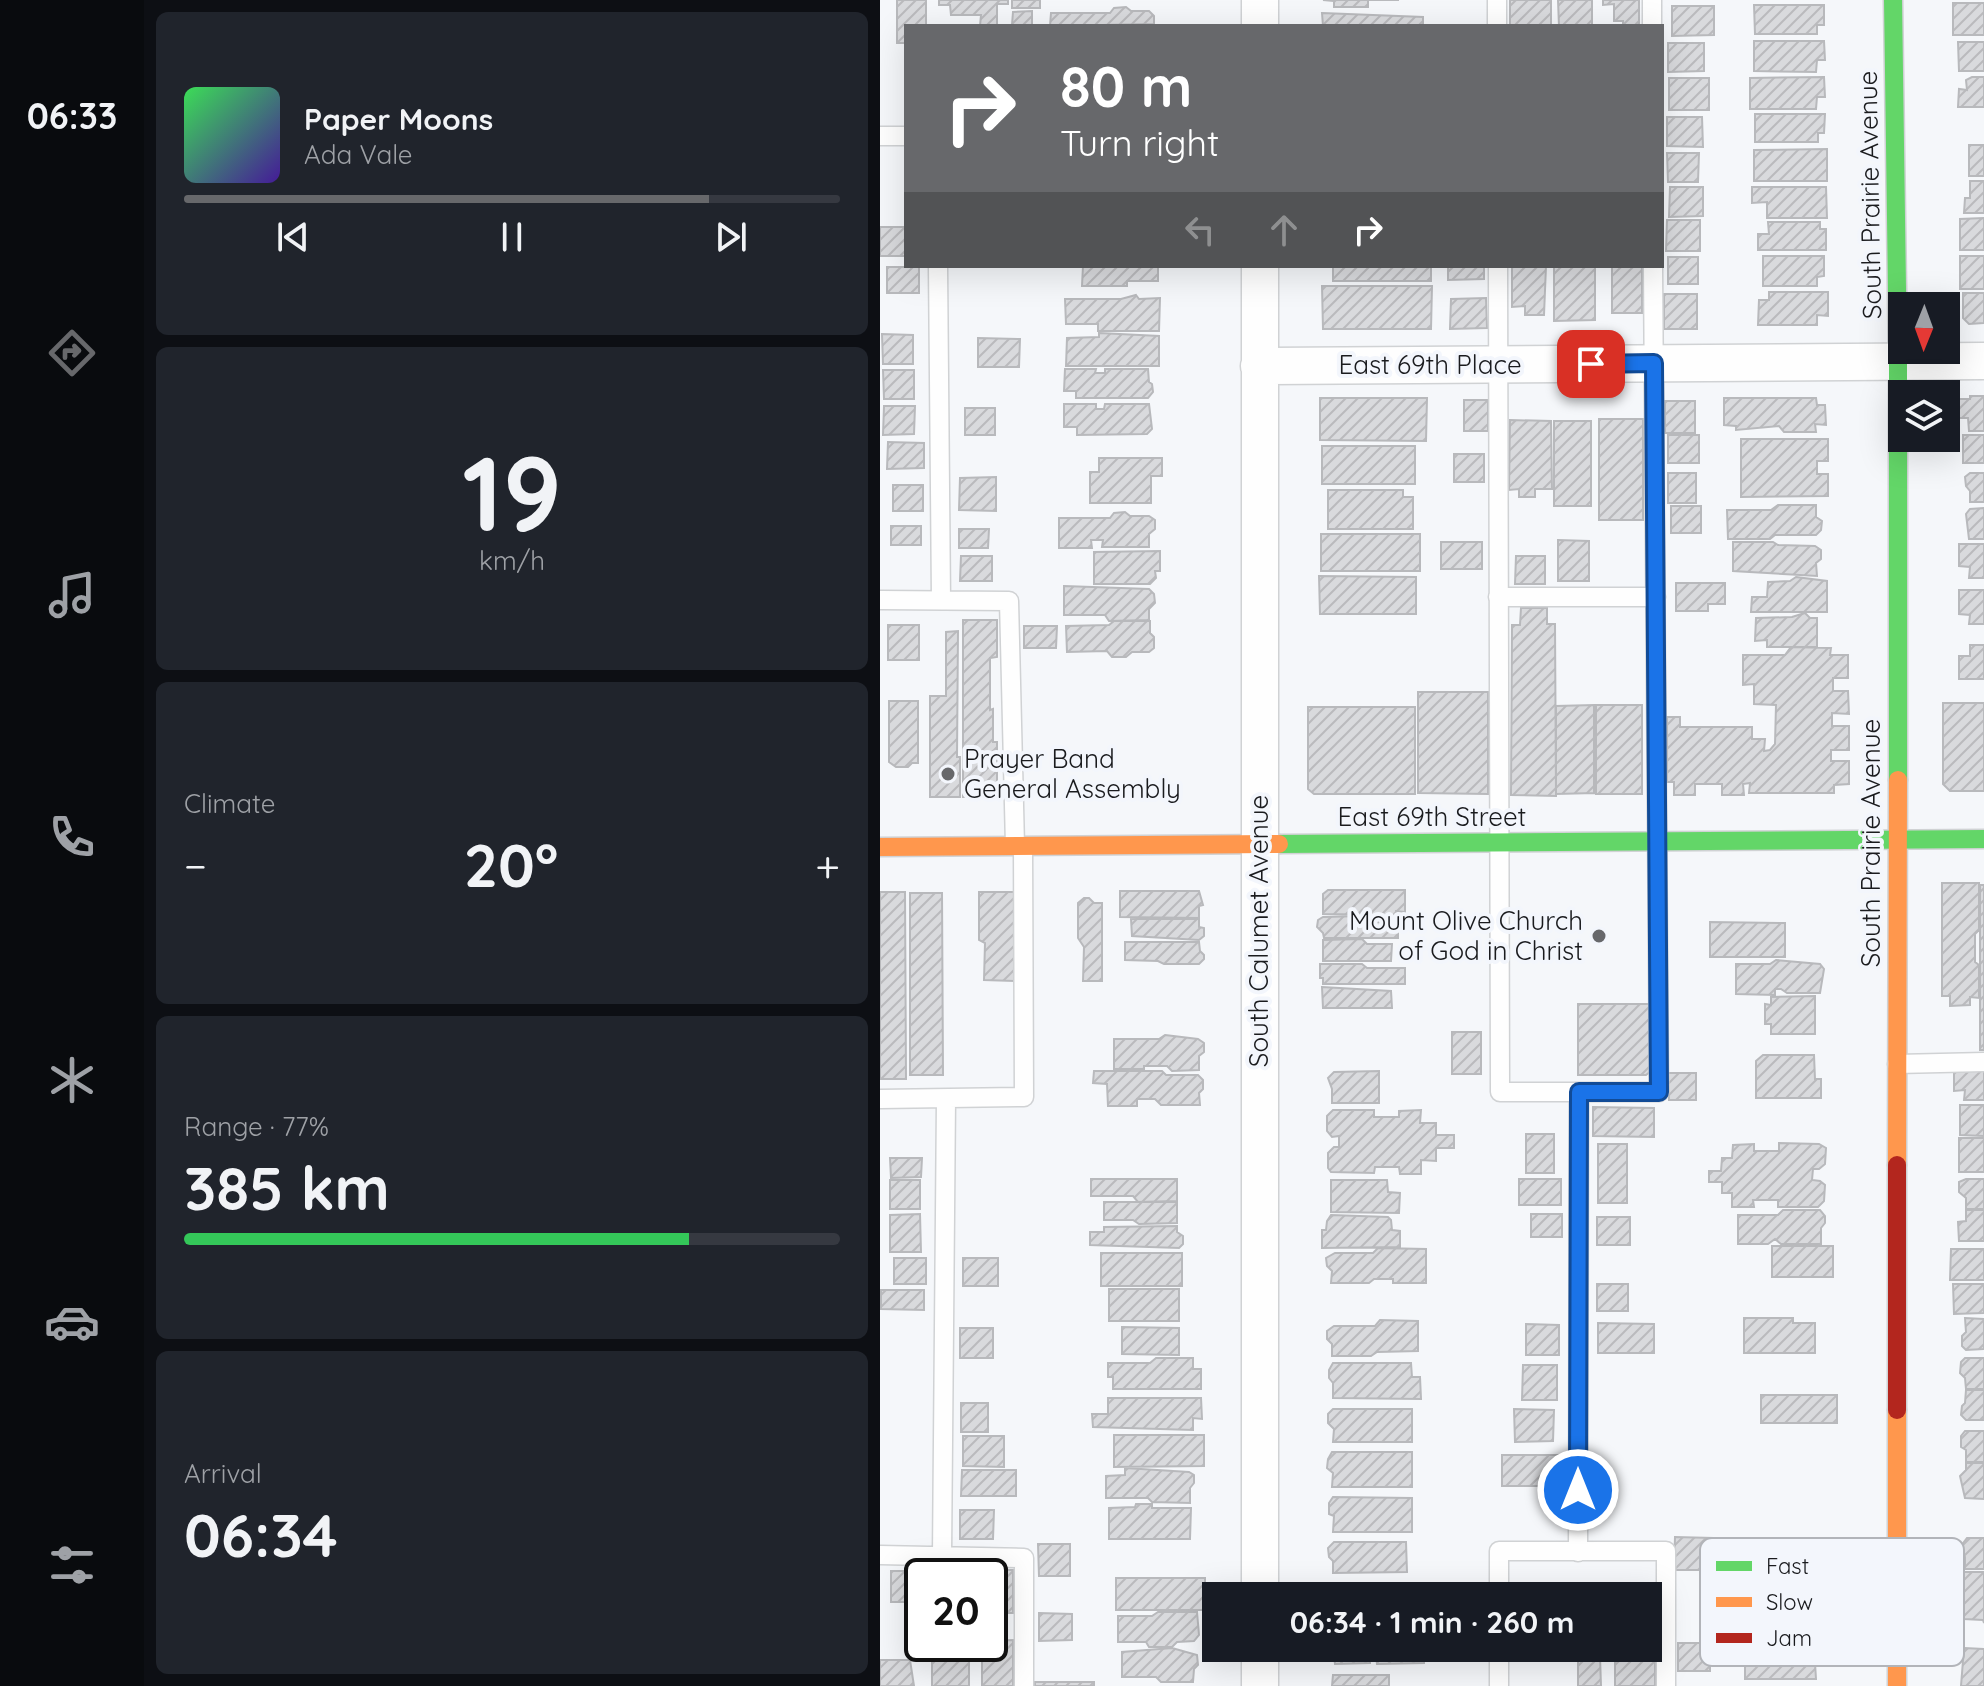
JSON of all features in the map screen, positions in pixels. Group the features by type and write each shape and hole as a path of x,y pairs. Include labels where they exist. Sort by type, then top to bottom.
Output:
{"street":[{"path":"1260,0 1260,24"},
{"name":"South Prairie Avenue","path":"1893,0 1897,292"},
{"name":"South Calumet Avenue","path":"1260,268 1260,1582"},
{"name":"East 69th Place","path":"1960,361 1984,361"},
{"name":"East 69th Place","path":"1259,366 1888,362"},
{"name":"South Prairie Avenue","path":"1897,1538 1898,364"},
{"name":"East 69th Street","path":"880,847 1984,839"},
{"path":"1260,1662 1260,1686"}],"lane":[{"path":"1497,0 1497,24"},
{"path":"1652,0 1652,24"},
{"path":"880,136 904,136"},
{"path":"938,268 941,600"},
{"path":"1498,268 1500,1092 1659,1092 1653,268"},
{"path":"1498,597 1656,597"},
{"path":"880,600 1009,601 1019,846 1024,1097 880,1099"},
{"path":"1897,1064 1984,1062"},
{"path":"1578,1552 1579,1092"},
{"path":"942,1556 946,1099"},
{"path":"1499,1582 1499,1551 1666,1551 1666,1686"},
{"path":"880,1555 1024,1558 1024,1686"},
{"path":"1499,1662 1499,1686"}],"building":[{"path":"897,0 926,0 926,24 904,24 904,43 897,43"},
{"path":"939,0 1008,0 1008,4 997,4 997,24 980,24 981,15 951,15 950,5 939,5"},
{"path":"1012,0 1040,0 1040,8 1012,8"},
{"path":"1323,0 1368,0 1368,7 1334,7 1334,1"},
{"path":"1510,0 1551,0 1551,24 1510,24"},
{"path":"1558,0 1592,0 1592,24 1559,24"},
{"path":"1603,0 1639,0 1639,24 1614,21 1614,4 1603,5"},
{"path":"1953,3 1984,3 1984,35 1953,35"},
{"path":"1754,5 1824,5 1824,25 1817,25 1817,34 1755,34"},
{"path":"1672,6 1714,6 1714,35 1672,36"},
{"path":"1114,8 1149,11 1154,16 1154,24 1050,24 1051,13 1110,13"},
{"path":"1032,11 1032,24 1012,24 1013,12"},
{"path":"1322,13 1423,17 1423,24 1323,24"},
{"path":"1754,41 1824,41 1825,60 1817,60 1816,72 1754,71"},
{"path":"1958,42 1984,42 1984,71 1959,71"},
{"path":"1668,43 1704,43 1704,71 1668,72"},
{"path":"1824,77 1825,97 1817,97 1816,109 1750,109 1750,78"},
{"path":"1984,77 1984,107 1958,107 1959,89 1967,90 1966,80"},
{"path":"1669,78 1709,78 1709,110 1669,110"},
{"path":"1755,114 1825,114 1824,133 1818,133 1818,142 1755,142"},
{"path":"1667,117 1702,117 1703,147 1667,146"},
{"path":"1969,145 1984,145 1984,176 1969,176"},
{"path":"1827,149 1827,181 1754,181 1754,150"},
{"path":"1667,153 1699,153 1698,182 1668,182"},
{"path":"1970,181 1984,181 1984,213 1964,213 1965,198 1970,198"},
{"path":"1670,187 1703,187 1703,216 1669,217"},
{"path":"1752,187 1826,187 1827,218 1767,218 1767,202 1752,203"},
{"path":"1984,218 1984,250 1960,250 1960,219"},
{"path":"1667,220 1700,220 1700,251 1666,251"},
{"path":"1768,222 1820,222 1820,229 1826,229 1826,250 1758,250 1758,234 1769,234"},
{"path":"880,227 904,227 904,256 880,256"},
{"path":"1763,256 1824,256 1824,276 1817,277 1817,286 1763,286"},
{"path":"1960,256 1984,256 1984,289 1960,289"},
{"path":"1668,257 1698,257 1698,284 1668,284"},
{"path":"887,267 919,268 919,293 887,293"},
{"path":"1083,268 1158,268 1158,281 1127,281 1127,286 1082,286"},
{"path":"1333,268 1431,268 1431,281 1333,281"},
{"path":"1448,268 1484,268 1484,279 1448,280"},
{"path":"1512,268 1546,268 1544,315 1525,315 1525,306 1512,307"},
{"path":"1554,268 1595,268 1595,320 1554,321"},
{"path":"1612,268 1642,268 1642,313 1612,313"},
{"path":"1322,286 1432,286 1431,329 1323,329"},
{"path":"1769,292 1828,292 1828,316 1817,315 1817,325 1758,325 1759,300 1769,300"},
{"path":"1963,293 1984,293 1984,323 1969,324 1963,318"},
{"path":"1664,294 1697,294 1697,329 1664,329"},
{"path":"1136,295 1139,299 1160,298 1159,331 1098,331 1098,324 1066,324 1065,299 1121,299"},
{"path":"1486,298 1487,328 1450,329 1451,299"},
{"path":"1099,333 1159,336 1159,366 1066,366 1067,338 1099,337"},
{"path":"882,334 913,335 913,364 883,364"},
{"path":"978,338 1020,339 1019,367 978,367"},
{"path":"1065,369 1096,369 1095,373 1105,373 1105,369 1148,369 1153,392 1148,398 1076,398 1076,391 1064,391"},
{"path":"883,370 914,370 914,399 884,399"},
{"path":"1970,396 1984,396 1984,431 1969,431 1968,418 1960,418 1960,399 1970,399"},
{"path":"1320,398 1427,398 1426,441 1320,440"},
{"path":"1724,398 1816,398 1817,405 1825,405 1826,425 1815,424 1816,432 1784,432 1779,426 1736,430 1736,426 1724,425"},
{"path":"1464,400 1488,400 1488,431 1464,431"},
{"path":"1665,401 1695,401 1695,433 1665,433"},
{"path":"1064,404 1096,404 1096,409 1104,409 1105,404 1149,404 1152,429 1147,434 1077,435 1077,427 1064,427"},
{"path":"884,406 915,406 914,434 883,435"},
{"path":"965,408 995,408 995,435 965,435"},
{"path":"1599,419 1643,419 1643,520 1599,520"},
{"path":"1510,420 1551,421 1552,489 1535,489 1535,497 1519,497 1519,489 1509,490"},
{"path":"1554,421 1591,421 1591,506 1554,506"},
{"path":"1668,435 1699,435 1699,463 1668,463"},
{"path":"1963,435 1984,435 1984,463 1963,463"},
{"path":"1741,439 1828,439 1828,461 1817,461 1817,474 1828,474 1828,496 1741,497"},
{"path":"888,442 924,443 924,468 887,469"},
{"path":"1322,446 1415,446 1415,484 1322,484"},
{"path":"1454,454 1484,454 1484,482 1454,482"},
{"path":"1099,458 1162,458 1162,476 1151,476 1151,503 1090,503 1090,472 1099,472"},
{"path":"1668,473 1696,473 1696,503 1668,503"},
{"path":"1970,473 1984,473 1984,502 1970,502 1965,477"},
{"path":"996,477 996,511 959,510 960,478"},
{"path":"893,485 923,485 923,511 893,511"},
{"path":"1328,490 1403,490 1403,497 1413,497 1413,529 1328,529"},
{"path":"1778,505 1816,505 1816,517 1822,521 1821,530 1816,535 1728,539 1727,510 1771,510"},
{"path":"1671,506 1701,506 1701,533 1671,533"},
{"path":"1984,508 1984,539 1969,539 1966,514 1970,509"},
{"path":"1125,512 1130,516 1149,516 1155,520 1155,529 1149,534 1149,547 1102,547 1103,540 1091,540 1092,548 1059,548 1059,518 1110,518 1114,513"},
{"path":"891,526 921,526 921,545 891,545"},
{"path":"959,529 989,529 988,548 959,548"},
{"path":"1321,534 1420,534 1420,571 1321,571"},
{"path":"1558,540 1589,541 1589,581 1558,581"},
{"path":"1441,542 1482,542 1482,569 1441,569"},
{"path":"1733,542 1815,546 1821,550 1821,559 1816,563 1817,576 1733,571"},
{"path":"1959,544 1984,544 1984,578 1969,578 1970,567 1959,566"},
{"path":"1160,551 1160,571 1155,571 1156,578 1150,584 1094,584 1094,552"},
{"path":"961,556 992,556 992,581 960,581"},
{"path":"1516,556 1545,556 1545,584 1515,584"},
{"path":"1319,576 1416,577 1416,614 1320,614"},
{"path":"1796,577 1827,581 1827,612 1751,612 1752,597 1767,597 1768,582 1790,581"},
{"path":"1676,583 1725,583 1725,604 1708,604 1708,611 1676,611"},
{"path":"1064,586 1149,589 1154,594 1155,603 1149,609 1149,620 1109,621 1105,615 1064,615"},
{"path":"1959,590 1984,590 1984,624 1969,624 1970,615 1959,614"},
{"path":"1521,608 1547,608 1547,624 1555,624 1556,796 1511,795 1512,625 1520,625"},
{"path":"1805,613 1810,618 1817,618 1817,647 1767,647 1767,640 1755,641 1756,618 1792,617"},
{"path":"963,620 997,620 997,657 990,658 990,710 993,709 993,742 997,742 997,797 963,797"},
{"path":"1114,621 1150,621 1154,648 1149,652 1132,652 1126,657 1112,657 1107,651 1067,652 1066,626 1109,625"},
{"path":"888,625 919,625 919,660 888,660"},
{"path":"1024,626 1057,626 1056,648 1024,648"},
{"path":"958,631 957,757 960,757 960,797 930,797 930,696 946,696 946,632"},
{"path":"1970,645 1984,645 1984,679 1959,679 1959,656 1970,656"},
{"path":"1791,647 1831,648 1830,655 1848,655 1848,678 1833,678 1833,691 1848,691 1849,714 1832,713 1832,726 1849,726 1849,750 1831,750 1831,761 1849,761 1849,784 1834,785 1834,793 1749,793 1750,783 1743,784 1744,795 1722,795 1722,784 1695,784 1695,795 1674,795 1674,782 1667,782 1667,717 1680,717 1680,727 1752,727 1752,739 1765,739 1764,751 1770,750 1775,744 1776,705 1754,704 1754,684 1743,685 1743,655 1785,655"},
{"path":"1418,692 1488,692 1488,794 1418,793"},
{"path":"889,701 918,701 918,763 908,767 896,767 889,762"},
{"path":"1943,703 1984,703 1984,791 1950,791 1943,784"},
{"path":"1594,705 1594,793 1556,794 1556,706"},
{"path":"1596,705 1642,705 1642,794 1596,794"},
{"path":"1308,707 1415,707 1415,794 1314,794 1308,789"},
{"path":"1942,883 1979,883 1975,962 1979,965 1979,998 1970,997 1970,1005 1950,1006 1950,996 1942,996"},
{"path":"1980,885 1984,885 1984,1050 1980,1050"},
{"path":"1328,890 1405,890 1405,912 1396,911 1396,915 1323,914 1323,894"},
{"path":"1120,891 1199,891 1203,905 1199,906 1199,918 1120,917"},
{"path":"880,892 905,892 906,1079 880,1079"},
{"path":"979,892 1014,892 1014,981 984,980 985,943 979,940"},
{"path":"910,893 942,893 943,1075 910,1075"},
{"path":"1084,898 1102,903 1102,981 1083,981 1084,947 1078,938 1078,903"},
{"path":"1362,916 1369,922 1398,922 1398,938 1324,938 1317,927 1318,920 1323,917"},
{"path":"1131,919 1199,919 1204,936 1199,940 1132,936"},
{"path":"1710,922 1785,923 1785,957 1710,957"},
{"path":"1362,939 1367,944 1392,944 1391,961 1323,961 1323,940"},
{"path":"1125,942 1199,942 1204,959 1199,964 1125,960"},
{"path":"1776,960 1820,964 1824,969 1820,993 1787,993 1775,989 1775,995 1736,994 1736,964 1770,964"},
{"path":"1320,964 1405,968 1405,984 1323,984"},
{"path":"1322,987 1391,991 1392,1008 1323,1008"},
{"path":"1815,996 1815,1034 1771,1034 1771,1024 1765,1024 1765,1004 1771,1005 1771,997"},
{"path":"1578,1004 1650,1004 1651,1071 1646,1075 1578,1075"},
{"path":"1452,1032 1481,1032 1481,1074 1452,1074"},
{"path":"1165,1035 1198,1039 1204,1043 1204,1052 1199,1056 1199,1070 1172,1071 1167,1066 1114,1069 1114,1039 1159,1039"},
{"path":"1763,1055 1814,1055 1815,1079 1821,1079 1821,1098 1756,1098 1756,1061"},
{"path":"1954,1070 1984,1070 1984,1100 1964,1100 1965,1090 1954,1091"},
{"path":"1094,1071 1162,1071 1166,1075 1198,1075 1203,1080 1203,1089 1199,1093 1200,1105 1161,1105 1155,1099 1137,1099 1137,1106 1108,1106 1107,1084 1093,1083"},
{"path":"1379,1071 1379,1103 1332,1103 1328,1078 1334,1072"},
{"path":"1668,1073 1696,1073 1696,1100 1669,1100"},
{"path":"1960,1105 1984,1105 1984,1136 1960,1135"},
{"path":"1593,1107 1654,1108 1654,1137 1593,1136"},
{"path":"1333,1110 1374,1110 1374,1117 1399,1117 1399,1111 1421,1110 1420,1123 1436,1123 1436,1135 1454,1135 1454,1148 1436,1148 1436,1161 1421,1160 1421,1174 1400,1174 1399,1167 1375,1167 1374,1173 1331,1172 1328,1153 1339,1147 1339,1136 1332,1137 1327,1131 1327,1116"},
{"path":"1526,1134 1554,1134 1554,1173 1526,1173"},
{"path":"1959,1138 1984,1138 1984,1172 1959,1172"},
{"path":"1779,1143 1819,1144 1826,1148 1825,1164 1813,1169 1812,1180 1825,1185 1824,1201 1818,1207 1778,1207 1778,1200 1753,1200 1754,1207 1732,1207 1732,1193 1722,1193 1722,1182 1709,1182 1709,1171 1721,1171 1722,1158 1732,1158 1733,1145 1754,1144 1754,1151 1779,1151"},
{"path":"1598,1144 1627,1144 1627,1203 1598,1203"},
{"path":"890,1158 922,1158 921,1177 891,1178"},
{"path":"1091,1179 1177,1179 1177,1201 1138,1202 1133,1196 1091,1196"},
{"path":"1519,1179 1561,1179 1561,1205 1519,1205"},
{"path":"1984,1179 1984,1209 1966,1209 1966,1198 1959,1192 1959,1182"},
{"path":"890,1180 920,1180 920,1209 890,1209"},
{"path":"1331,1180 1387,1180 1388,1192 1400,1193 1399,1213 1331,1212"},
{"path":"1104,1202 1177,1202 1177,1223 1139,1224 1133,1220 1104,1220"},
{"path":"1783,1210 1820,1210 1825,1216 1821,1244 1781,1244 1775,1239 1768,1244 1738,1244 1738,1215 1778,1215"},
{"path":"1966,1210 1984,1210 1984,1241 1959,1241 1958,1222 1966,1221"},
{"path":"920,1214 921,1252 890,1252 890,1215"},
{"path":"1531,1214 1562,1214 1562,1237 1531,1237"},
{"path":"1331,1215 1388,1217 1392,1230 1400,1231 1400,1247 1322,1248 1322,1230 1326,1230"},
{"path":"1597,1217 1630,1217 1630,1245 1597,1245"},
{"path":"1177,1226 1177,1232 1183,1236 1183,1244 1179,1248 1090,1245 1090,1232 1104,1232 1104,1227"},
{"path":"1772,1246 1833,1246 1833,1277 1772,1277"},
{"path":"1378,1248 1426,1249 1426,1283 1393,1283 1393,1279 1374,1279 1369,1283 1331,1283 1332,1271 1327,1266 1326,1258 1335,1253 1373,1253"},
{"path":"1951,1249 1984,1249 1984,1280 1950,1280"},
{"path":"1101,1253 1182,1253 1182,1286 1101,1286"},
{"path":"894,1258 926,1258 926,1284 894,1284"},
{"path":"963,1258 998,1258 998,1286 963,1286"},
{"path":"1597,1284 1628,1284 1628,1311 1597,1311"},
{"path":"1953,1284 1984,1284 1984,1313 1954,1314"},
{"path":"1109,1289 1179,1289 1179,1321 1109,1321"},
{"path":"881,1290 924,1290 924,1310 881,1309"},
{"path":"1744,1318 1793,1318 1793,1323 1815,1323 1815,1353 1744,1353"},
{"path":"1965,1318 1984,1319 1984,1349 1966,1350 1962,1346 1962,1336 1966,1332"},
{"path":"1380,1320 1418,1321 1418,1351 1332,1356 1327,1331 1334,1326 1375,1326"},
{"path":"1598,1323 1654,1324 1654,1353 1598,1353"},
{"path":"1526,1324 1559,1325 1559,1355 1526,1355"},
{"path":"1122,1327 1179,1328 1179,1355 1122,1354"},
{"path":"960,1328 993,1328 993,1358 960,1358"},
{"path":"1156,1358 1193,1358 1193,1369 1201,1369 1201,1389 1113,1389 1113,1377 1108,1377 1108,1363 1150,1363"},
{"path":"1965,1358 1984,1358 1984,1389 1966,1389 1965,1378 1960,1373 1961,1362"},
{"path":"1333,1363 1411,1363 1412,1377 1420,1377 1421,1399 1333,1398 1329,1370"},
{"path":"1523,1365 1557,1365 1557,1400 1522,1400"},
{"path":"1966,1390 1984,1390 1984,1420 1966,1420 1961,1415"},
{"path":"1761,1395 1837,1395 1837,1423 1761,1423"},
{"path":"1108,1398 1201,1398 1202,1419 1193,1418 1193,1430 1093,1427 1092,1414 1108,1414"},
{"path":"961,1403 988,1403 988,1432 961,1432"},
{"path":"1333,1409 1412,1409 1412,1442 1333,1442 1334,1429 1328,1423 1328,1414"},
{"path":"1514,1409 1554,1410 1553,1441 1515,1442"},
{"path":"1965,1431 1984,1431 1984,1462 1966,1462 1966,1450 1961,1447 1961,1436"},
{"path":"1114,1435 1204,1435 1204,1466 1114,1467"},
{"path":"963,1436 1004,1436 1004,1467 963,1466"},
{"path":"1332,1452 1412,1452 1412,1487 1332,1487 1333,1473 1327,1468"},
{"path":"1502,1455 1562,1455 1562,1486 1502,1486"},
{"path":"1966,1463 1984,1463 1984,1499 1965,1498 1960,1476 1966,1470"},
{"path":"1125,1468 1189,1472 1194,1475 1190,1503 1152,1502 1148,1498 1106,1498 1106,1476 1125,1475"},
{"path":"962,1470 1016,1470 1016,1496 961,1496"},
{"path":"1333,1497 1412,1498 1412,1532 1333,1532 1334,1516 1329,1514 1329,1503"},
{"path":"1136,1504 1152,1504 1152,1508 1191,1508 1190,1539 1109,1539 1109,1508 1135,1507"},
{"path":"960,1510 994,1510 993,1539 960,1539"},
{"path":"1675,1537 1713,1538 1700,1538 1700,1570 1674,1570"},
{"path":"1967,1538 1984,1538 1984,1569 1965,1569 1964,1542"},
{"path":"1334,1542 1406,1542 1407,1572 1333,1573 1328,1548"},
{"path":"1038,1544 1070,1544 1070,1576 1039,1576"},
{"path":"1008,1570 1013,1570 1013,1613 1008,1613"},
{"path":"891,1571 904,1571 904,1602 891,1602"},
{"path":"1964,1572 1984,1572 1984,1623 1983,1620 1964,1619"},
{"path":"1116,1578 1205,1578 1202,1582 1202,1610 1116,1610"},
{"path":"1158,1612 1197,1612 1199,1635 1194,1641 1177,1642 1172,1647 1149,1647 1146,1642 1118,1642 1118,1616 1152,1616"},
{"path":"1039,1613 1072,1614 1072,1640 1039,1641"},
{"path":"1008,1640 1013,1640 1013,1686 982,1686 982,1662 1008,1662"},
{"path":"1678,1643 1700,1643 1700,1666 1710,1666 1710,1671 1678,1671"},
{"path":"1172,1648 1197,1655 1198,1665 1194,1669 1193,1682 1122,1677 1122,1652"},
{"path":"1964,1648 1984,1649 1984,1686 1961,1686"},
{"path":"880,1660 910,1662 914,1686 880,1686"},
{"path":"932,1662 969,1662 969,1686 932,1686"},
{"path":"1335,1662 1370,1662 1370,1663"},
{"path":"1377,1662 1424,1662 1424,1663"},
{"path":"1578,1662 1600,1662 1601,1686 1578,1686"},
{"path":"1615,1662 1655,1662 1655,1686 1615,1686"},
{"path":"1745,1666 1815,1666 1816,1679 1745,1679"},
{"path":"1333,1675 1389,1675 1389,1686 1332,1686"},
{"path":"1035,1682 1094,1682 1094,1686 1035,1686"}],"traffic: fast":[{"path":"1893,0 1898,362 1898,780"},
{"path":"1279,844 1984,839"}],"traffic: slow":[{"path":"1897,1165 1898,780"},
{"path":"880,847 1279,844"},
{"path":"1897,1410 1897,1538"},
{"path":"1897,1666 1897,1686"}],"traffic: jam":[{"path":"1897,1165 1897,1410"}],"place":[{"name":"Prayer Band General Assembly","path":"948,774"},
{"name":"Mount Olive Church of God in Christ","path":"1599,936"}],"route":[{"path":"1578,1490 1579,1092 1659,1092 1654,363 1591,364"}]}
